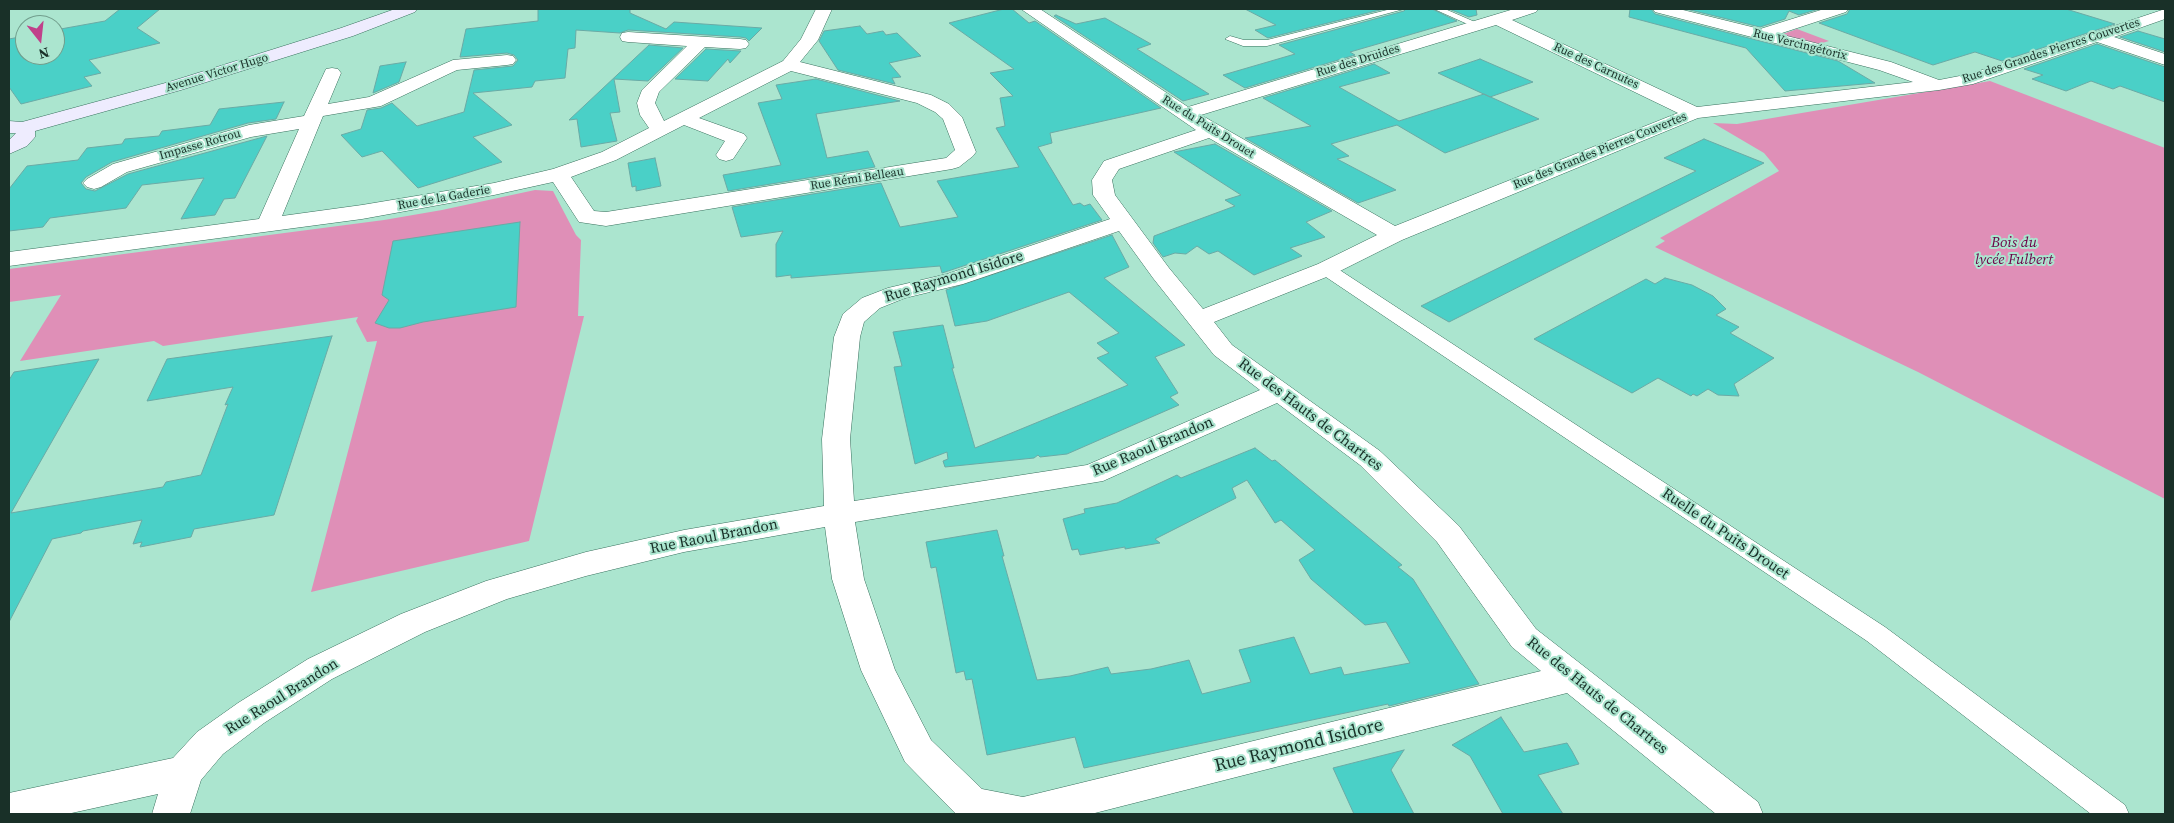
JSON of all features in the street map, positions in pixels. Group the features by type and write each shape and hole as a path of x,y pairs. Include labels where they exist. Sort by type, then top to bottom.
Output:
{"main road":[{"name":"Avenue Victor Hugo","path":"16,127 175,86 346,32 409,9"},
{"path":"9,148 25,136 26,132 16,127"}],"street":[{"name":"Rue de la Gaderie","path":"9,259 362,212 475,192 559,174 609,156 789,64 809,40 816,20 824,9"},
{"name":"Rue du Puits Drouet","path":"1029,9 1211,131 1394,235"},
{"name":"Rue des Druides","path":"1185,114 1530,9"},
{"name":"Rue Vercingétorix","path":"1661,9 1885,66 1939,85"},
{"path":"1761,34 1840,9"},
{"name":"Rue des Grandes Pierres Couvertes","path":"1200,319 1326,269 1394,235 1694,113 1939,85 1973,78 2165,14"},
{"name":"Rue des Carnutes","path":"1498,19 1694,113"},
{"path":"628,37 740,44"},
{"path":"2098,37 2165,60"},
{"path":"660,130 650,115 646,102 651,90 701,42"},
{"name":"Impasse Rotrou","path":"94,183 120,168 249,131 374,102 453,65 507,60"},
{"name":"Rue Rémi Belleau","path":"559,174 587,217 606,219 952,163 966,152 952,117 942,108 924,99 789,64"},
{"path":"268,224 332,73"},
{"path":"682,118 737,138 726,155"},
{"name":"Rue des Hauts de Chartres","path":"1211,131 1111,165 1102,180 1104,195 1122,222 1223,350 1370,458 1448,534 1524,638 1744,814"},
{"name":"Rue Raymond Isidore","path":"1122,222 955,279 897,293 870,303 852,319 846,337 836,438 839,514 848,579 878,670 918,751 971,804 1023,814 1574,678"},
{"name":"Ruelle du Puits Drouet","path":"1326,269 1876,634 2114,814"},
{"name":"Rue Raoul Brandon","path":"184,772 210,743 251,713 320,669 413,623 497,590 586,564 684,541 839,514 1093,474 1281,391"},
{"path":"9,810 184,772 171,814"}],"lane":[{"path":"1230,38 1243,44 1267,43 1400,9"},
{"path":"1438,9 1477,25"}],"green space":[{"path":"1797,29 1829,41 1815,45 1783,34"},
{"name":"Bois du lycée Fulbert","path":"1990,81 2165,148 2165,499 1918,372 1655,247 1665,241 1660,238 1779,171 1764,153 1713,123 1737,124"},
{"path":"535,190 553,191 576,235 581,240 578,316 584,316 529,541 311,592 377,341 367,342 356,321 358,317 163,346 154,341 20,361 61,295 9,302 9,269 384,220"}],"building":[{"path":"120,9 160,9 137,28 160,43 89,60 101,73 84,77 92,86 21,104 9,87 9,39 15,38 15,65 65,65 65,28 105,21"},
{"path":"538,9 630,9 630,13 666,29 674,22 762,28 749,41 746,38 740,37 628,30 620,33 576,30 575,48 568,49 565,78 535,81 532,87 473,93 512,125 473,137 502,162 418,188 382,151 362,157 341,135 361,129 367,110 381,108 392,103 417,126 464,112 474,70 513,66 518,60 514,55 507,53 460,57 466,29 538,21"},
{"path":"1004,9 1012,9 1029,23 1035,21 1161,108 1050,133 1052,143 1038,147 1073,205 1080,203 1084,206 1090,204 1102,220 942,273 940,266 791,278 791,275 776,277 776,244 783,231 741,237 732,207 881,183 900,227 958,217 937,181 1019,167 996,128 1005,126 1000,98 1013,96 990,73 1014,69 949,23"},
{"path":"1245,9 1384,9 1268,38 1255,30 1276,25"},
{"path":"1406,9 1432,9 1457,21 1350,52 1355,55 1245,88 1223,75 1295,54 1279,45"},
{"path":"1449,9 1476,9 1477,15 1469,17"},
{"path":"1630,9 1651,9 1655,14 1838,61 1875,83 1785,91 1746,48 1629,17"},
{"path":"1686,9 1819,9 1799,15 1789,11 1785,19 1760,27"},
{"path":"1850,9 2066,9 2115,24 2002,61 1975,52 1933,65 1819,23 1847,14"},
{"path":"1056,15 1076,24 1105,18 1151,44 1137,49 1209,94 1183,101 1054,16"},
{"path":"860,26 867,34 883,31 886,35 897,33 921,56 889,63 901,77 892,78 895,84 838,70 819,41 824,31"},
{"path":"2138,31 2165,39 2165,52 2120,37"},
{"path":"2097,44 2165,67 2165,102 2120,86 2113,89 2091,81 2066,91 2032,79 2043,75 2024,69"},
{"path":"649,45 683,48 648,81 614,79 620,112 610,113 617,141 581,147 577,119 569,120"},
{"path":"706,49 741,51 730,63 728,59 708,81 675,79"},
{"path":"1480,59 1533,82 1490,97 1438,73"},
{"path":"406,62 399,82 373,93 380,66"},
{"path":"1374,64 1390,73 1339,87 1399,121 1484,94 1539,119 1445,153 1397,125 1331,144 1349,156 1337,159 1396,190 1358,203 1245,138 1311,126 1263,98"},
{"path":"816,79 900,101 816,114 827,158 868,151 875,167 728,191 723,175 781,165 758,103 782,99 776,85"},
{"path":"284,102 276,119 248,123 112,162 86,177 81,183 86,189 95,191 128,174 267,136 235,198 224,199 215,215 181,219 204,178 142,185 126,208 50,218 43,227 9,231 9,189 27,166 78,160 87,148 122,144 125,139 159,136 162,131 210,125 219,109"},
{"path":"1704,139 1764,163 1449,322 1421,306 1696,171 1664,158"},
{"path":"1215,144 1332,211 1306,222 1325,237 1290,248 1302,256 1254,275 1218,251 1209,254 1197,246 1186,254 1175,253 1163,257 1153,243 1154,236 1235,206 1225,200 1241,195 1174,152"},
{"path":"655,158 661,186 636,191 636,186 632,187 628,163"},
{"path":"520,222 516,307 423,322 400,328 389,328 375,323 389,300 382,295 393,241"},
{"path":"1112,235 1129,267 1104,278 1185,345 1155,357 1178,393 1170,397 1179,405 1067,454 1040,457 1038,455 1034,458 945,467 943,461 948,459 947,452 915,464 894,367 902,366 893,332 943,325 954,368 952,368 975,448 1128,385 1097,358 1109,353 1097,343 1119,333 1069,292 987,321 955,326 946,290"},
{"path":"1665,278 1692,285 1713,296 1726,309 1716,315 1739,327 1730,333 1774,358 1734,384 1739,396 1718,395 1708,389 1697,396 1693,394 1691,396 1658,378 1632,393 1534,339 1646,279 1655,284"},
{"path":"332,336 274,515 194,529 191,537 140,547 142,542 133,544 142,520 52,539 9,622 9,380 14,372 99,359 11,513 163,487 166,482 201,475 233,387 147,401 167,359"},
{"path":"1255,448 1272,461 1275,460 1402,565 1398,567 1413,579 1479,684 1389,706 1388,704 1084,768 1075,737 987,755 972,679 966,680 964,671 956,673 936,567 931,568 926,542 997,530 1004,556 1002,556 1037,680 1070,676 1108,667 1111,674 1151,669 1189,660 1202,694 1251,682 1239,650 1294,637 1310,674 1341,667 1344,675 1410,663 1386,622 1365,625 1311,579 1299,560 1315,550 1281,520 1275,523 1247,480 1232,488 1236,498 1155,539 1160,543 1080,555 1078,549 1072,550 1063,519 1085,513 1084,509 1117,503 1177,475 1181,478"},
{"path":"1501,717 1524,752 1567,743 1579,764 1538,775 1563,814 1503,814 1470,756 1452,745"},
{"path":"1404,750 1391,770 1414,814 1354,814 1333,768"}]}
